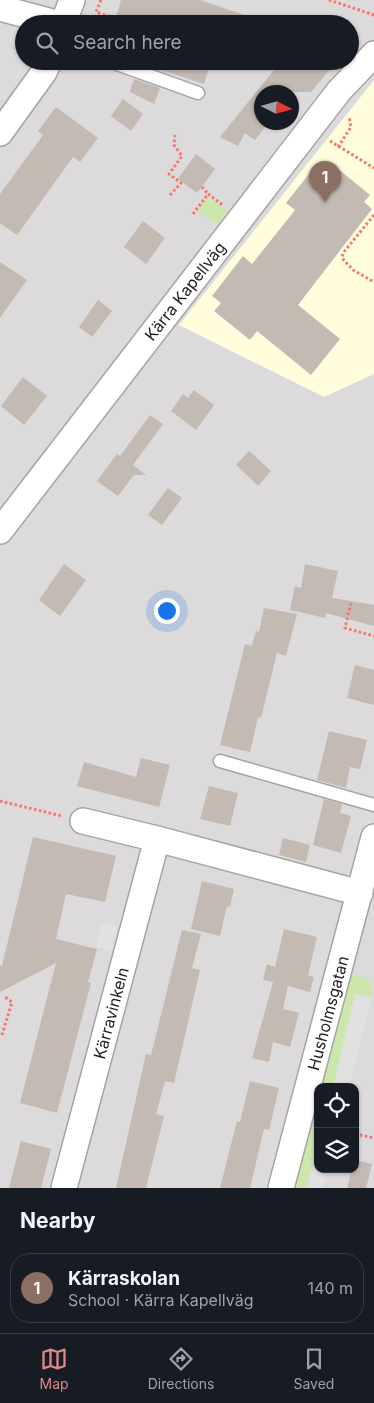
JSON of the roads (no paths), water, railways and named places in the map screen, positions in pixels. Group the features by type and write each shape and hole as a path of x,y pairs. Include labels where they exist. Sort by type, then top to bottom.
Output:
{"street":[{"path":"66,15 72,0"},
{"path":"0,8 27,15"},
{"name":"Kärra Kapellväg","path":"359,70 374,54"},
{"path":"0,133 45,70"},
{"name":"Kärra Kapellväg","path":"0,531 339,91 359,70"},
{"path":"83,821 360,893"},
{"name":"Husholmsgatan","path":"281,1188 374,837"},
{"name":"Kärravinkeln","path":"64,1188 158,839"}],"lane":[{"path":"134,70 198,93"},
{"path":"220,761 374,805"}],"place":[{"name":"Kärraskolan","path":"325,202"}]}
